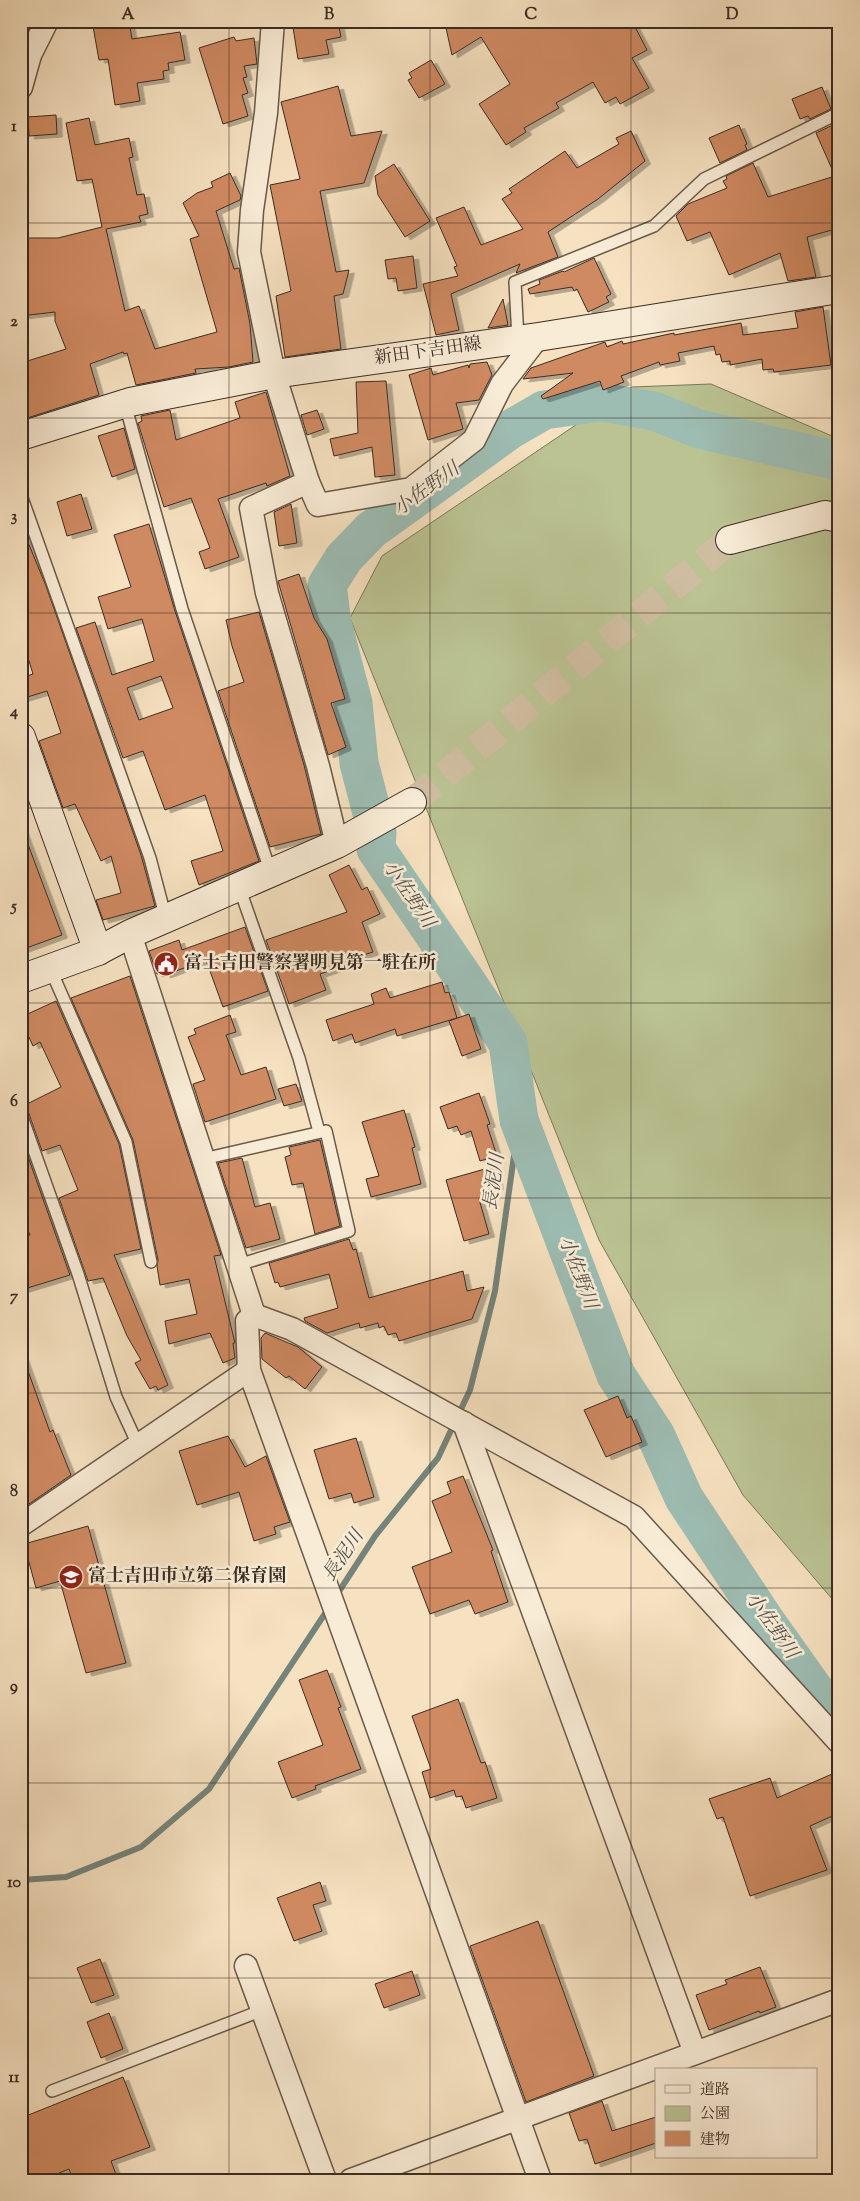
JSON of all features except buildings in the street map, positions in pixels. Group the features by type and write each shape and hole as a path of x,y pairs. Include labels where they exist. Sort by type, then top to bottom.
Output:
{"main road":[{"name":"新田下吉田線","path":"21,436 125,404 274,374 528,338 839,289"},
{"path":"730,540 825,515 839,518"},
{"path":"21,736 98,951"},
{"path":"21,979 98,951 130,934 337,844 402,808"}],"street":[{"path":"21,87 30,56 47,21"},
{"path":"273,21 266,113 252,210 249,252 274,374 308,482 318,504 411,488 474,440 528,338"},
{"path":"308,482 251,508 267,593 318,766 337,844"},
{"path":"130,934 254,1315"},
{"path":"254,1315 247,1320 249,1370 540,2180"},
{"path":"254,1315 292,1328 634,1516 839,1742"},
{"path":"21,1525 249,1370"},
{"path":"464,1423 694,2053"},
{"path":"246,1966 326,2180"},
{"path":"351,2180 839,2000"}],"lane":[{"path":"528,338 515,282 654,226 704,179 839,113"},
{"path":"125,404 182,609 271,873"},
{"path":"21,494 150,858 166,919"},
{"path":"239,887 299,1058 318,1128 317,1132"},
{"path":"50,968 126,1142 151,1262"},
{"path":"21,1114 78,1274 116,1397 138,1444"},
{"path":"203,1159 326,1131 350,1231 238,1265"},
{"path":"52,2091 263,2010"}],"green space":[{"path":"711,384 839,439 839,1607 743,1495 599,1240 350,618 382,556 632,387"}],"waterway":[{"name":"小佐野川","path":"839,461 699,429 654,411 601,402 544,410 511,429 371,530 344,558 327,585 332,623 353,703 359,763 377,832 376,849 508,1043 519,1120 616,1375 656,1436 684,1498 764,1619 813,1688 839,1720"},
{"name":"長泥川","path":"336,1596 375,1536 438,1458 470,1390 495,1291 519,1120"},
{"name":"長泥川","path":"21,1880 66,1877 141,1847 209,1789 328,1609"}],"tunnel":[{"path":"412,802 730,540"}],"place":[{"name":"富士吉田警察署明見第一駐在所","path":"166,964"},
{"name":"富士吉田市立第二保育園","path":"71,1577"}]}
